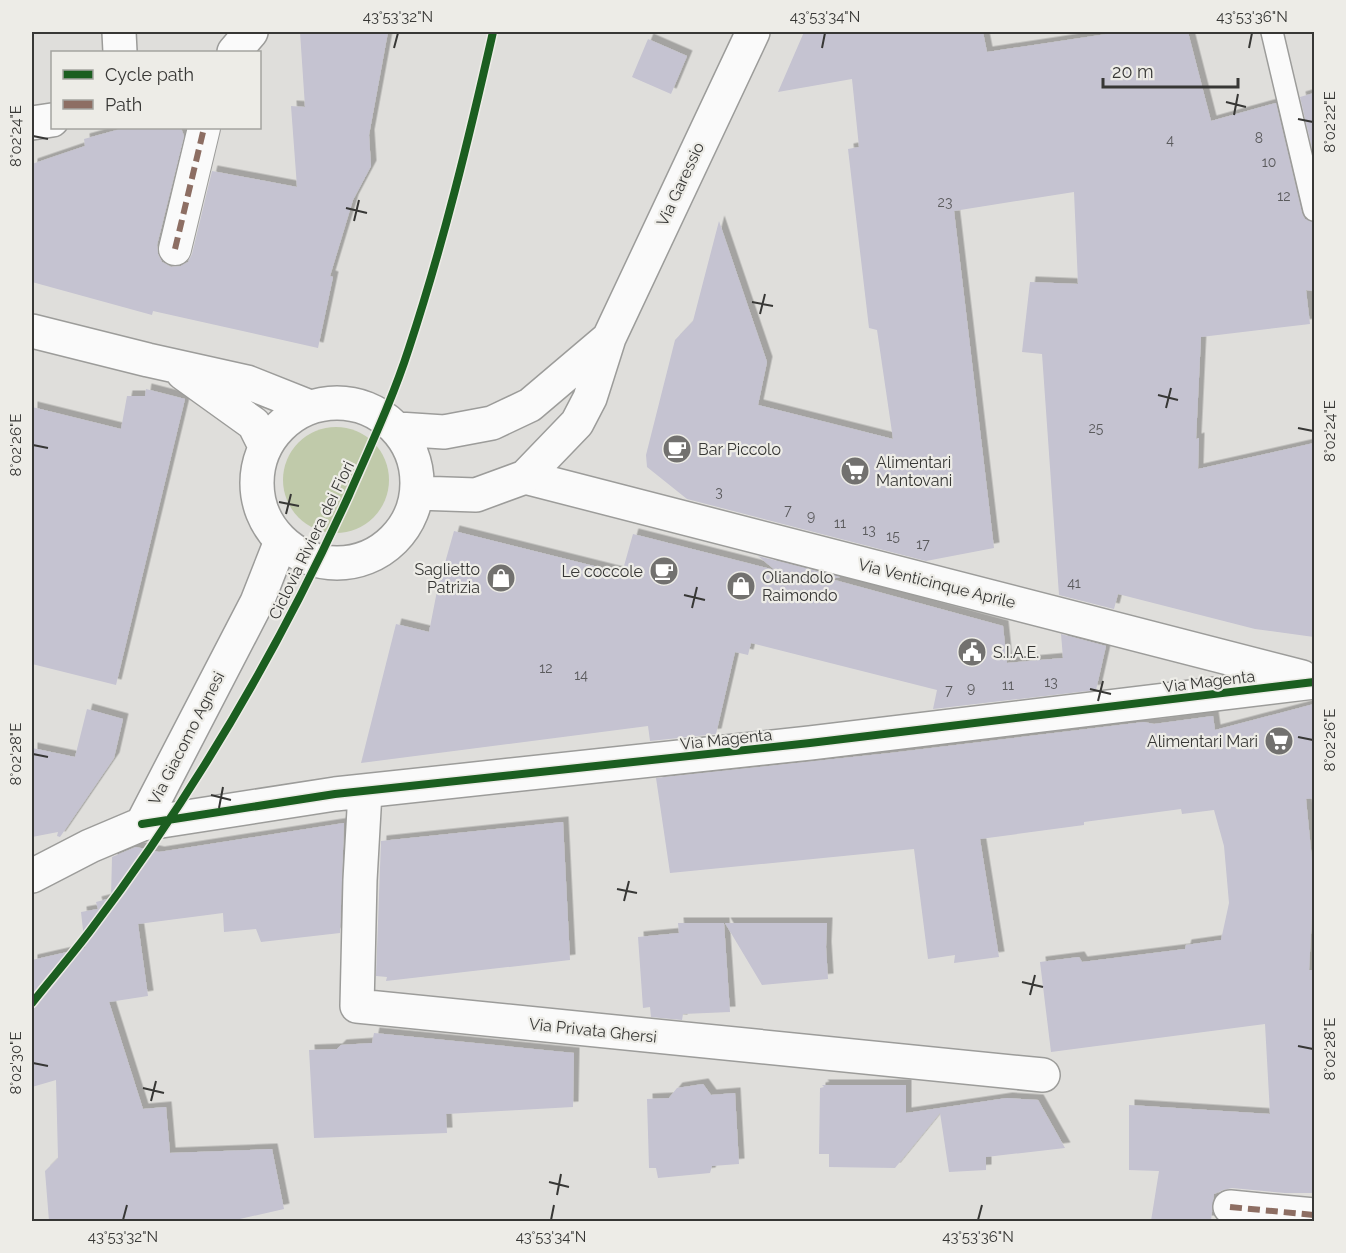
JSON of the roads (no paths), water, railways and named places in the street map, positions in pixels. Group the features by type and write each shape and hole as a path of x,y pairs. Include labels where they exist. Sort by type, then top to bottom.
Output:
{"street":[{"path":"119,32 120,51"},
{"path":"235,51 251,32"},
{"name":"Via Garessio","path":"417,493 476,495 525,477 577,423 590,398 609,338 753,32"},
{"path":"175,249 204,129"},
{"path":"32,331 248,382 310,406"},
{"name":"Via Garessio","path":"398,429 444,432 492,423 530,405 609,338"},
{"path":"172,365 254,424 265,446"},
{"path":"333,401 357,404 380,414 398,429 411,449 417,470 417,493 410,518 395,539 375,554 351,562 326,563 301,555 281,541 266,520 257,496 257,471 265,446 276,429 291,416 310,406 333,401"},
{"name":"Via Venticinque Aprile","path":"525,477 1314,681"},
{"name":"Via Giacomo Agnesi","path":"32,876 90,846 142,824 257,602 281,541"},
{"name":"Via Magenta","path":"142,824 335,794 798,745 1314,681"},
{"name":"Via Privata Ghersi","path":"365,792 357,1006 1043,1075"},
{"path":"1230,1207 1314,1215"}],"lane":[{"path":"1272,32 1314,210"}],"place":[{"name":"Bar Piccolo","path":"677,449"},
{"name":"Alimentari Mantovani","path":"855,471"},
{"name":"Le coccole","path":"664,571"},
{"name":"Saglietto Patrizia","path":"501,578"},
{"name":"Oliandolo Raimondo","path":"741,586"},
{"name":"S.I.A.E.","path":"972,652"},
{"name":"Alimentari Mari","path":"1279,741"}]}
